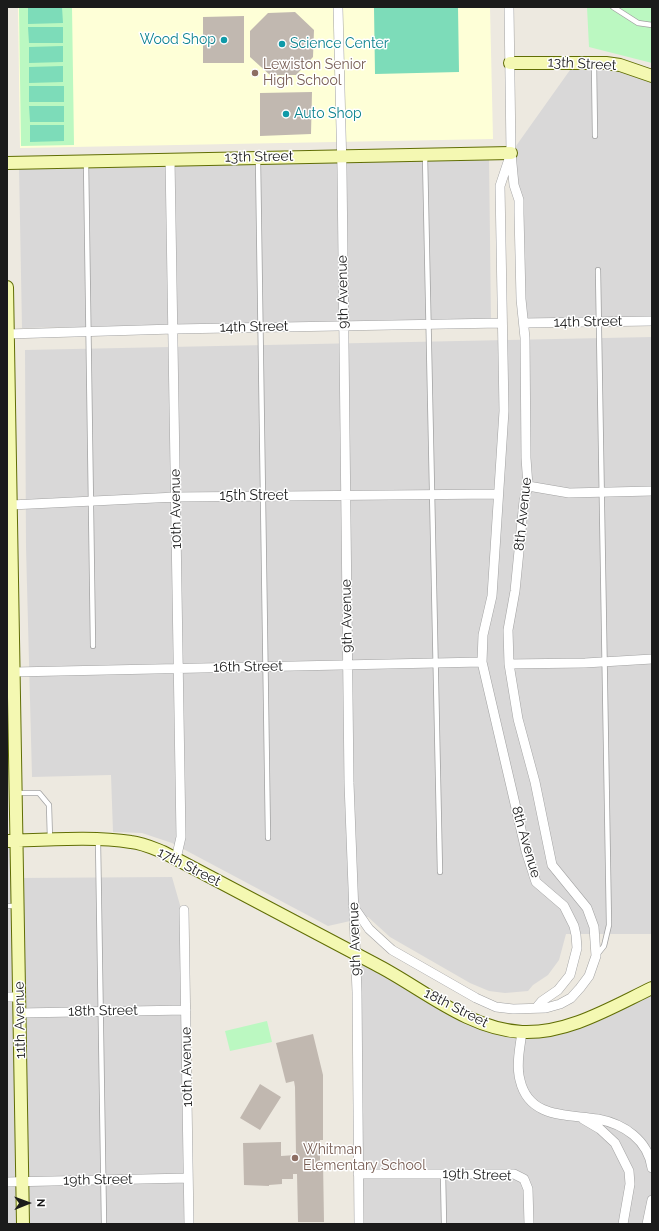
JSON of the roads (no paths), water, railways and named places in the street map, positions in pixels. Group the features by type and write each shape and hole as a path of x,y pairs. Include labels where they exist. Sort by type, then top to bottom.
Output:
{"main road":[{"name":"13th Street","path":"510,63 594,62 620,65 652,76"},
{"name":"13th Street","path":"7,163 511,153"},
{"name":"11th Avenue","path":"7,287 11,505 9,541 14,672 16,794 12,841 13,997 20,1013 23,1224"},
{"name":"17th Street","path":"12,841 98,840 132,842 158,850 355,954"},
{"name":"18th Street","path":"355,954 480,1023 497,1028 522,1032 540,1031 566,1026 652,988"}],"street":[{"name":"9th Avenue","path":"338,7 344,326 347,665 353,906 357,992 359,1224"},
{"name":"8th Avenue","path":"509,7 511,153 514,185 518,200 521,299 524,323 528,486 524,501 515,591 508,630 508,664 518,718 535,782 552,865 587,908 594,927 596,956 589,976 571,998 560,1004 546,1008 537,1007"},
{"name":"8th Avenue","path":"511,153 500,186 501,323 504,411 492,596 483,635 482,662 526,851 536,882 564,906 574,926 576,935 577,948 570,975 558,990 542,1001 537,1007"},
{"name":"10th Avenue","path":"170,159 182,837 176,859"},
{"name":"14th Street","path":"524,323 652,321"},
{"name":"14th Street","path":"7,334 259,327 501,323"},
{"path":"528,486 569,493 652,491"},
{"name":"15th Street","path":"11,505 176,497 498,494"},
{"path":"508,664 652,659"},
{"name":"16th Street","path":"14,672 482,662"},
{"path":"353,906 369,929 392,950 476,998 496,1007 513,1009 537,1007"},
{"name":"10th Avenue","path":"184,910 189,1224"},
{"name":"18th Street","path":"20,1013 101,1010 186,1010"},
{"path":"522,1032 519,1051 520,1079 528,1097 543,1110 582,1118 598,1119 630,1131 644,1146 652,1168"},
{"path":"582,1118 600,1129 615,1144 629,1171 630,1184 623,1224"},
{"name":"19th Street","path":"358,1174 508,1173 524,1179 528,1189 529,1224"},
{"name":"19th Street","path":"7,1182 188,1178"},
{"path":"647,1224 652,1200"}],"lane":[{"path":"613,7 638,23 652,25"},
{"path":"594,62 595,136"},
{"path":"425,154 440,872"},
{"path":"258,157 259,327 268,838"},
{"path":"86,161 93,646"},
{"path":"596,956 604,946 609,932 598,270"},
{"path":"16,794 39,793 49,805 50,841"},
{"path":"98,840 104,1224"},
{"path":"443,1174 444,1224"}],"place":[{"name":"Wood Shop","path":"224,40"},
{"name":"Science Center","path":"282,44"},
{"name":"Lewiston Senior High School","path":"255,73"},
{"name":"Auto Shop","path":"286,114"},
{"name":"Whitman Elementary School","path":"295,1158"}]}
